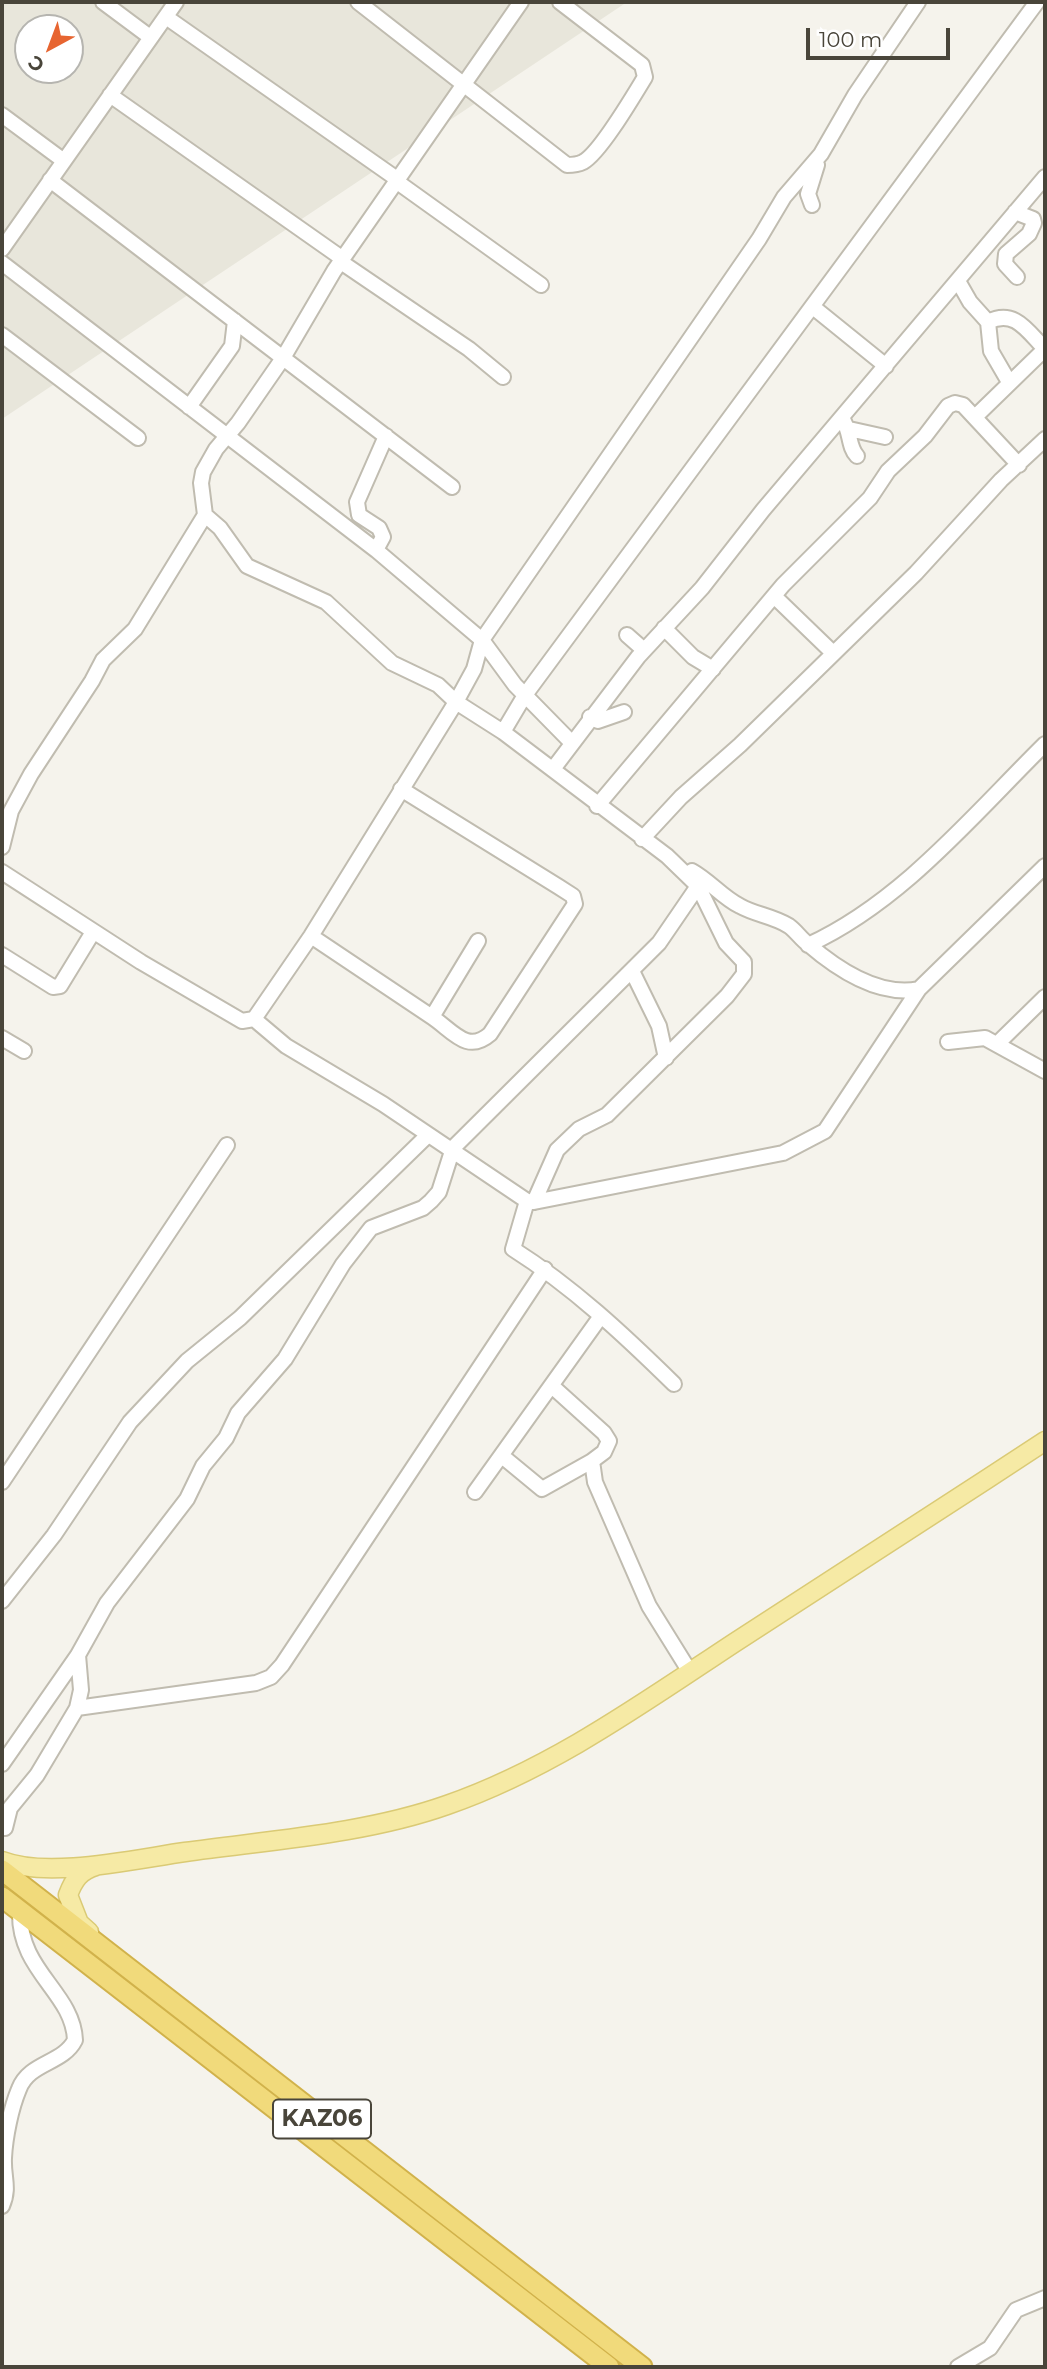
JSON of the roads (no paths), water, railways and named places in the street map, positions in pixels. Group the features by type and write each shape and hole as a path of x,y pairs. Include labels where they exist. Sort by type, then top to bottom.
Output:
{"highway":[{"name":"KАZ06","path":"2,1870 642,2367"},
{"name":"KАZ06","path":"2,1897 609,2367"},
{"path":"476,2263 489,2248"}],"main road":[{"path":"2,1861 20,1867 40,1868 102,1864 305,1835 446,1806 549,1759 691,1672 1045,1441"},
{"path":"102,1864 79,1875 68,1895 79,1923 111,1954"}],"street":[{"path":"103,2 150,37"},
{"path":"2,249 176,2"},
{"path":"358,2 567,165 584,162 596,149 645,77 642,65 560,2"},
{"path":"521,2 342,260 283,358 203,472 200,495 205,515 220,528 247,566 326,603 392,663 438,685 456,702 503,732 675,864 698,886 726,943 744,962 744,974 666,1058 607,1115 579,1129 557,1150 531,1202 513,1249 545,1269 601,1316 674,1384"},
{"path":"2,872 93,932 242,1021 254,1019 311,936 456,702 474,669 482,640 795,184 821,154 855,95 918,2"},
{"path":"503,732 525,695 1037,2"},
{"path":"166,17 541,285"},
{"path":"110,95 468,349 503,377"},
{"path":"2,115 64,161"},
{"path":"795,184 802,186 810,200 821,154"},
{"path":"553,769 590,717 644,650 727,557 763,510 846,424 886,366 1045,177"},
{"path":"51,180 452,487"},
{"path":"1015,212 1033,219 1034,223 1029,234 1006,254 1005,264 1017,277"},
{"path":"2,263 376,550 482,640 504,672 571,742"},
{"path":"958,281 970,302 988,321 991,351 1009,382"},
{"path":"813,307 886,366"},
{"path":"976,416 1009,382 1043,353 1015,319 1002,317 988,321"},
{"path":"189,407 232,345 235,321"},
{"path":"2,335 138,438"},
{"path":"597,806 774,596 870,498 888,471 925,436 948,406 955,403 963,405 1019,465"},
{"path":"846,424 885,437"},
{"path":"846,424 851,447 857,456"},
{"path":"335,519 357,502 386,436"},
{"path":"642,839 681,797 740,745 832,652 916,573 1001,480 1045,439"},
{"path":"357,502 359,515 379,528 383,537 376,550"},
{"path":"2,847 11,811 31,774 103,660 135,629 205,515"},
{"path":"774,596 832,652"},
{"path":"664,628 693,657 713,669"},
{"path":"627,635 644,650"},
{"path":"590,717 598,721 624,712"},
{"path":"808,945 844,928 920,867 1045,744"},
{"path":"311,936 470,1044 480,1043 491,1034 576,904 573,896 401,789"},
{"path":"675,864 699,875 741,907 782,922 808,945 876,987 909,991 919,989"},
{"path":"254,1019 286,1046 383,1104 531,1202 783,1153 825,1131 919,989 1045,866"},
{"path":"2,1763 78,1655 107,1603 187,1499 203,1466 226,1438 238,1413 285,1359 343,1264 371,1228 423,1208 431,1201 439,1192 453,1149 659,943 698,886"},
{"path":"2,956 53,987 60,986 93,932"},
{"path":"432,1017 478,941"},
{"path":"632,971 659,1026 666,1058"},
{"path":"998,1043 1045,996"},
{"path":"948,1042 974,1037 998,1043 1045,1071"},
{"path":"2,1038 24,1051"},
{"path":"2,1601 54,1535 130,1422 187,1361 240,1318 428,1135"},
{"path":"2,1482 227,1145"},
{"path":"77,1708 256,1683 271,1677 282,1665 545,1269"},
{"path":"475,1492 553,1387 601,1316"},
{"path":"502,1455 542,1489 604,1452 609,1441 604,1433 553,1387"},
{"path":"592,1461 595,1482 649,1606 691,1672"},
{"path":"3,1826 10,1808 37,1775 77,1708 81,1690 78,1655"},
{"path":"2,2206 8,2189 4,2160 19,2088 30,2073 67,2052 75,2040 71,2017 31,1960 20,1926 20,1911"},
{"path":"958,2367 990,2348 1016,2310 1045,2298"}]}
